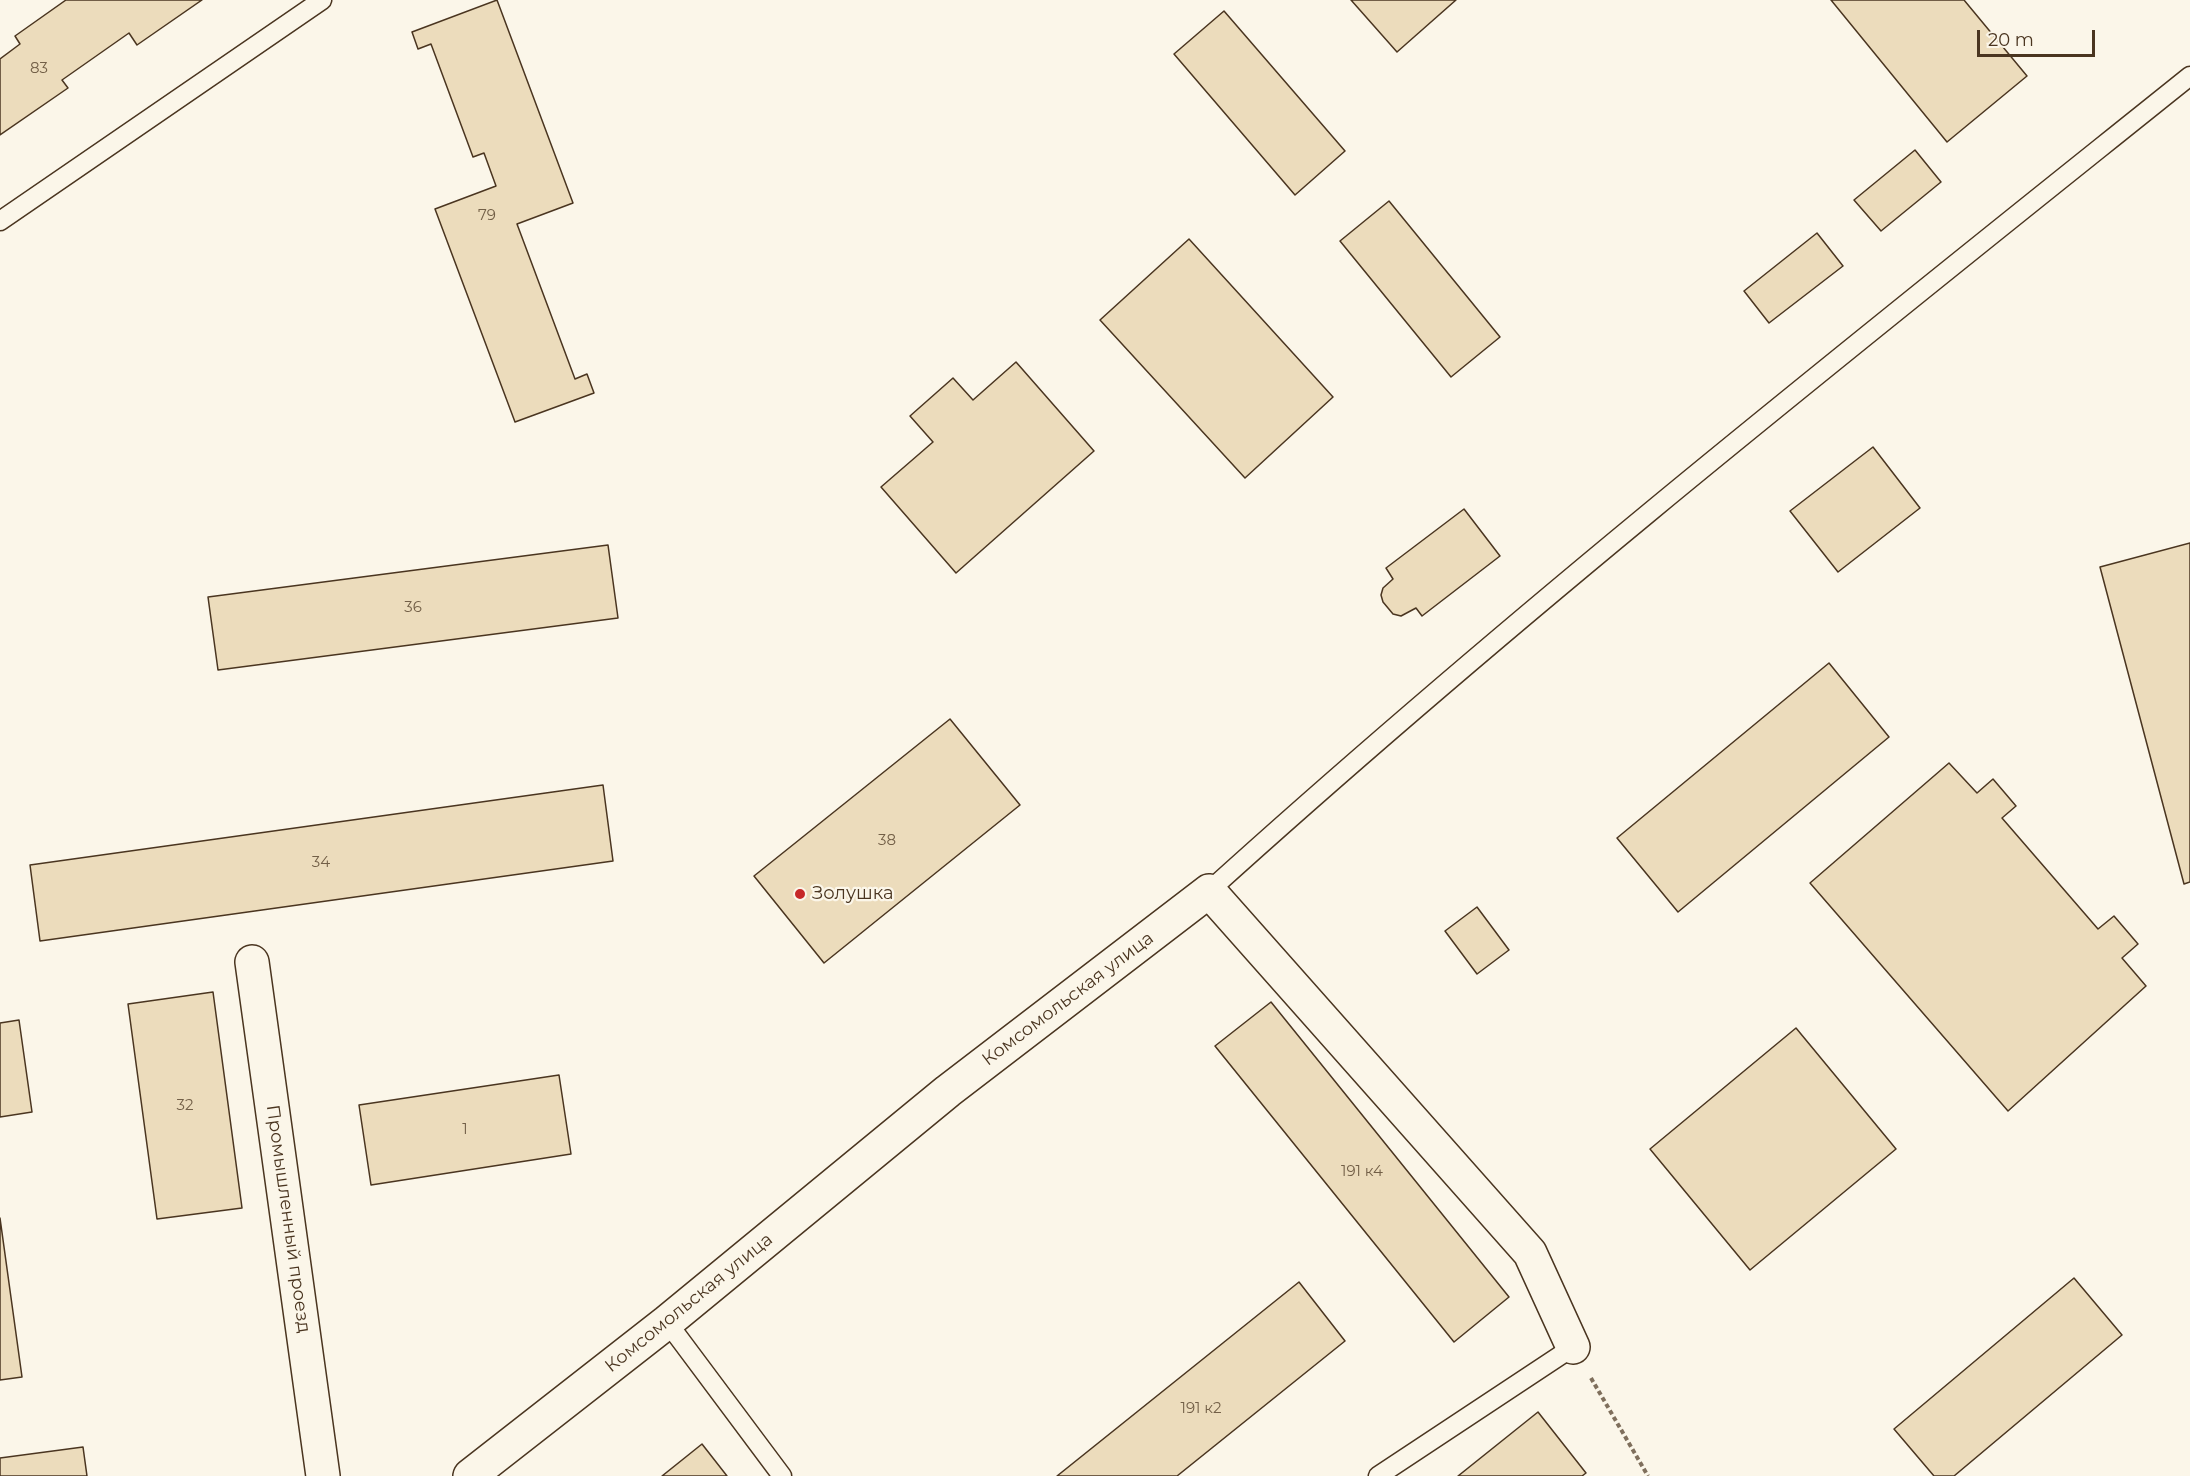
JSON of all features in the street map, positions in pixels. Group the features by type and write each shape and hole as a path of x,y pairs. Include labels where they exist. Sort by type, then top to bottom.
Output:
{"street":[{"name":"Комсомольская улица","path":"470,1476 667,1322 948,1091 1209,891"},
{"path":"1209,891 1530,1253 1573,1347"},
{"name":"Промышленный проезд","path":"252,962 323,1476"}],"lane":[{"path":"0,220 322,0"},
{"path":"1209,891 1289,819 1713,458 2190,76"},
{"path":"667,1322 782,1476"},
{"path":"1378,1476 1573,1347"}],"path":[{"path":"1573,1347 1648,1476"}],"building":[{"path":"66,0 202,0 137,45 129,33 62,80 68,88 0,135 0,59 20,44 15,36"},
{"path":"497,0 573,203 517,224 575,379 587,374 594,393 515,422 435,209 496,186 484,153 473,157 431,44 418,49 412,32"},
{"path":"1351,0 1456,0 1397,52"},
{"path":"1831,0 1964,0 2027,76 1947,142"},
{"path":"1224,11 1345,151 1295,195 1174,54"},
{"path":"1915,150 1941,182 1881,231 1854,200"},
{"path":"1389,201 1500,337 1451,377 1340,241"},
{"path":"1817,233 1843,266 1769,323 1744,291"},
{"path":"1189,239 1333,397 1245,478 1100,320"},
{"path":"1016,362 1094,451 956,573 881,487 933,442 910,416 953,378 973,400"},
{"path":"1873,447 1920,508 1838,572 1790,511"},
{"path":"1464,509 1500,556 1422,616 1416,608 1401,616 1393,614 1383,602 1381,595 1383,588 1393,579 1386,568"},
{"path":"2190,543 2190,882 2184,884 2100,567"},
{"path":"608,545 618,618 218,670 208,597"},
{"path":"1829,663 1889,737 1678,912 1617,838"},
{"path":"950,719 1020,805 824,963 754,876"},
{"path":"1949,763 1977,793 1993,779 2016,806 2002,818 2098,929 2114,916 2138,944 2122,958 2146,986 2008,1111 1810,883"},
{"path":"603,785 613,861 40,941 30,865"},
{"path":"1477,907 1509,950 1477,974 1445,931"},
{"path":"213,992 242,1208 157,1219 128,1004"},
{"path":"1271,1002 1509,1297 1454,1342 1215,1046"},
{"path":"19,1020 32,1112 0,1117 0,1023"},
{"path":"1796,1028 1896,1149 1750,1270 1650,1149"},
{"path":"559,1075 571,1154 371,1185 359,1105"},
{"path":"0,1218 22,1377 0,1380"},
{"path":"2074,1278 2122,1335 1954,1476 1934,1476 1894,1429"},
{"path":"1299,1282 1345,1341 1177,1476 1057,1476"},
{"path":"1538,1412 1586,1473 1582,1476 1458,1476"},
{"path":"702,1444 727,1476 662,1476"},
{"path":"83,1447 87,1476 0,1476 0,1458"}],"place":[{"name":"Золушка","path":"800,894"}]}
